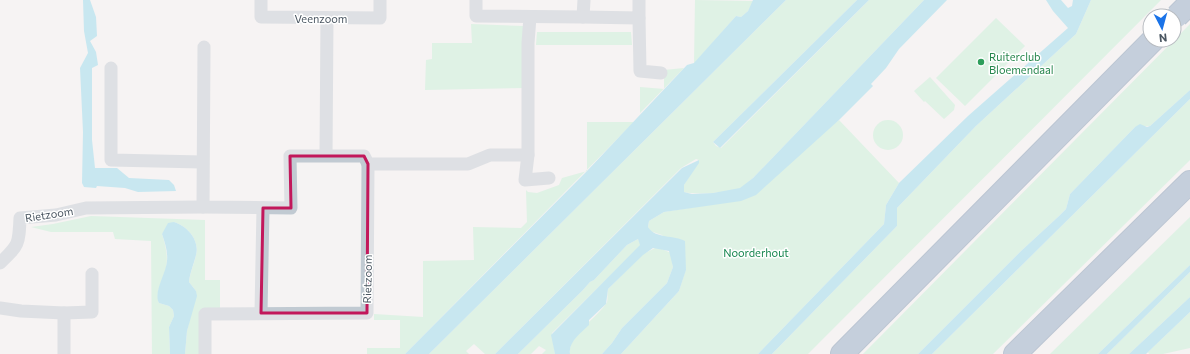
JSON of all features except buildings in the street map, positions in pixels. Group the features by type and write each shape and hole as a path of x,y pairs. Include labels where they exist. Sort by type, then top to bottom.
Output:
{"highway":[{"path":"842,354 1145,48"},
{"path":"1015,354 1190,182"}],"street":[{"name":"Veenzoom","path":"261,0 261,17 326,18 380,18 380,0"},
{"path":"476,0 476,16 639,18"},
{"path":"584,0 584,17"},
{"path":"639,0 640,71 661,73"},
{"path":"530,17 528,43 528,155 525,180 549,178"},
{"path":"326,18 326,155"},
{"path":"203,207 202,162 204,47"},
{"path":"111,68 111,160 202,162"},
{"name":"Rietzoom","path":"368,164 468,164 490,155 528,155"},
{"name":"Rietzoom","path":"0,264 15,249 19,241 20,218 56,215 86,208 291,208 290,156 364,156 368,164 367,313 205,314 205,354"},
{"path":"261,313 263,208"},
{"path":"0,308 21,311 64,313 92,312 92,274"},
{"path":"64,313 64,354"}],"highlighted area":[{"path":"290,156 364,156 368,164 367,313 261,313 263,208 291,208"}],"green space":[{"path":"695,0 754,1 748,11 741,17 736,16 694,64"},
{"path":"786,0 857,0 713,142 716,146 721,148 869,0 924,0 753,178 742,187 736,190 713,193 684,192 684,185 699,160 696,159 681,168 495,354 485,354 474,344 466,351 469,354 429,354"},
{"path":"1091,0 1161,0 1153,8 1142,8 1142,19 808,354 772,354 897,226 897,208 976,126 1076,34"},
{"name":"Ruiterclub Bloemendaal","path":"996,18 1025,46 965,106 936,78"},
{"path":"471,24 523,26 524,88 425,90 426,60 432,59 432,43 472,43"},
{"path":"1190,24 1190,90 1150,126 1135,127 1070,194 1066,209 1021,251 918,354 863,354 1166,48 1182,48 1182,32"},
{"path":"537,32 631,32 632,45 536,45"},
{"path":"684,68 664,88 664,70"},
{"path":"930,77 955,105 954,110 944,119 925,101 924,102 914,91"},
{"path":"640,87 664,89 640,113"},
{"path":"1190,99 1190,160 1187,163 993,354 932,354"},
{"name":"Noorderhout","path":"839,120 899,183 886,205 884,224 758,354 621,354 679,291 686,269 662,235 650,231 648,227 649,221 664,212 700,206 754,185"},
{"path":"888,120 899,124 903,135 899,146 888,150 877,146 873,135 877,124"},
{"path":"587,122 634,122 587,170"},
{"path":"585,172 405,354 367,354 367,348 400,348 400,320 374,320 374,314 423,317 423,261 474,260 473,227 521,228 527,222 526,190 528,192 537,193 559,185 562,178"},
{"path":"91,216 205,220 205,280 220,280 220,311 202,312 202,354 185,354 187,331 196,291 189,282 197,249 194,239 188,230 174,222 162,234 166,248 167,262 158,291 158,299 159,303 169,306 173,310 174,316 169,327 170,354 152,354 151,241 115,239 113,232 51,232 31,227"},
{"path":"1190,217 1190,265 1098,354 1050,354"},
{"path":"638,239 641,245 552,333 555,354 542,354 546,350 539,346 531,354 518,354 590,282 594,280 627,245"},
{"path":"657,247 671,253 673,267 667,283 622,328 612,343 602,354 570,354 570,347 573,340 607,302 608,289 643,254"},
{"path":"1190,272 1190,297 1129,354 1107,354"},
{"path":"1190,312 1190,348 1163,354 1149,354 1148,352"}],"water":[{"path":"83,0 90,0 96,17 97,36 90,41 96,52 98,65 92,68 92,140 95,168 117,168 129,178 169,180 174,185 176,191 138,192 125,188 97,186 96,188 84,187 82,183 83,132 80,68 88,53 84,31"},
{"path":"753,0 786,0 429,354 405,354 587,171 687,65 694,63 736,16 741,17 748,11"},
{"path":"857,0 869,0 720,148 713,142"},
{"path":"924,0 947,0 899,49 886,68 871,84 873,86 839,120 756,195 741,201 664,212 649,221 648,227 651,231 660,235 685,241 686,270 679,291 621,354 602,354 612,343 622,328 667,283 673,267 669,251 653,248 643,255 608,289 606,304 589,320 589,325 573,342 570,354 555,354 551,335 640,245 638,239 627,245 594,280 590,282 518,354 495,354 682,168 699,160 699,163 684,185 684,192 692,194 713,193 740,188 753,178"},
{"path":"1046,0 1061,0 1068,8 1072,6 1073,0 1091,0 1076,34 976,126 897,208 897,226 772,354 758,354 884,224 886,205 899,183 968,116 1068,28 1053,11"},
{"path":"1190,90 1190,99 932,354 918,354 1021,251 1066,209 1070,194 1135,127 1140,124 1147,127 1150,126"},
{"path":"174,222 188,230 194,239 197,249 189,282 196,291 197,296 187,331 185,354 170,354 169,327 174,316 173,310 169,306 159,303 158,299 159,288 167,261 167,251 162,234 168,223"},
{"path":"1190,265 1190,272 1107,354 1098,354"},
{"path":"1190,297 1190,312 1146,354 1129,354"}],"place":[{"name":"Ruiterclub Bloemendaal","path":"981,62"}]}
